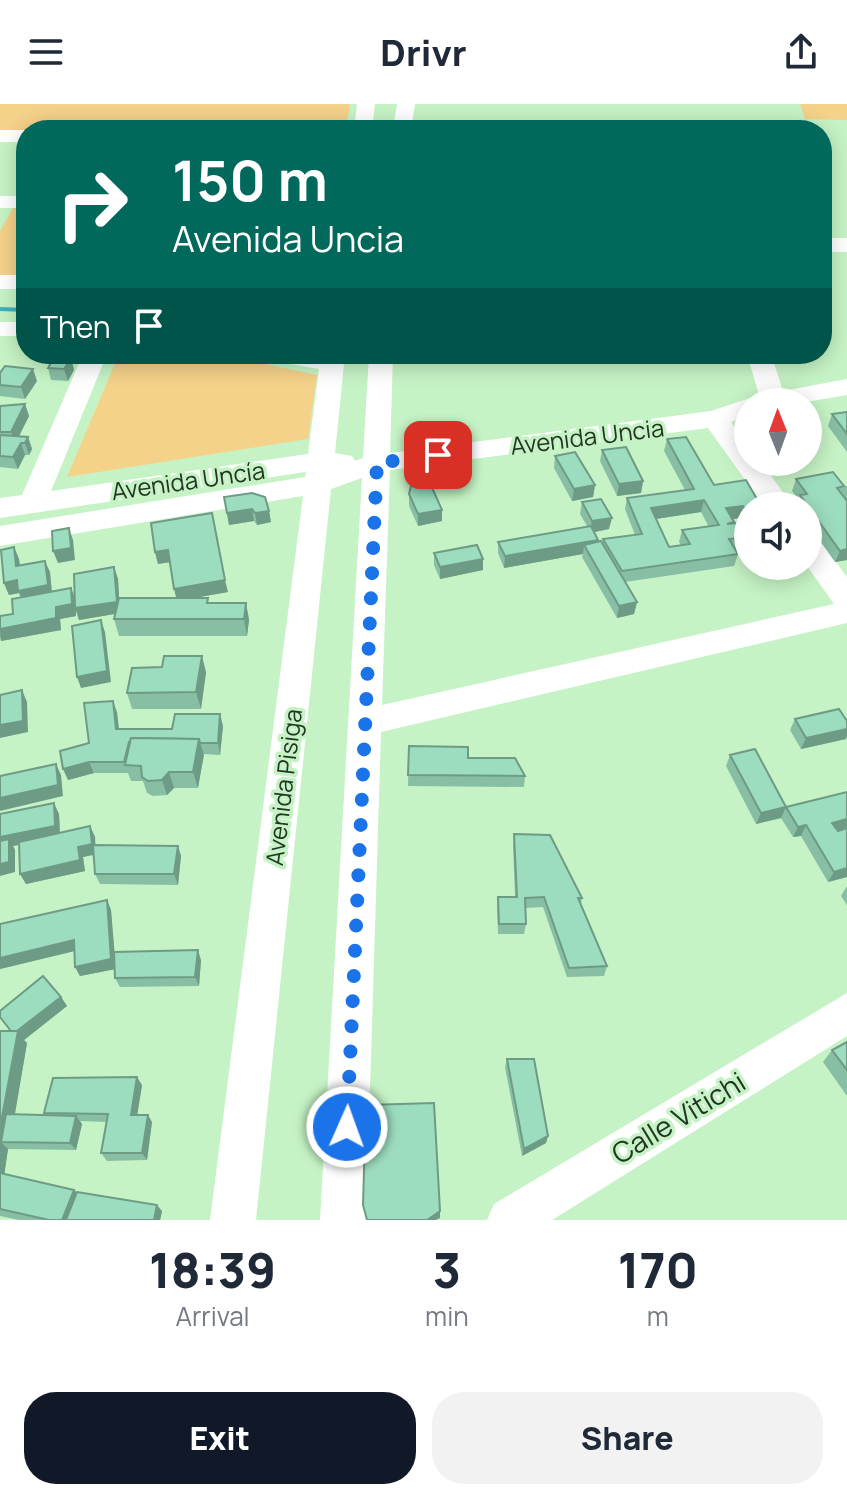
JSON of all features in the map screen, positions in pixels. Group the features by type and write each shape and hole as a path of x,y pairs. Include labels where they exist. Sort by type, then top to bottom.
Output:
{"street":[{"path":"33,502 91,364"},
{"name":"Avenida Pisiga","path":"233,1220 331,364"},
{"path":"343,1220 381,364"},
{"path":"759,364 760,388"},
{"name":"Avenida Uncia","path":"822,392 847,387"},
{"name":"Avenida Uncia","path":"0,536 320,472 715,419 734,412"},
{"path":"715,419 769,492"},
{"name":"Avenida Uncía","path":"0,508 320,472"},
{"path":"822,564 847,599"},
{"path":"364,723 847,612"},
{"name":"Calle Vitichi","path":"510,1220 847,1013"}],"shaded area":[{"path":"0,104 350,104 348,120 16,120 16,130 0,130"},
{"path":"800,104 847,104 847,120 805,119"},
{"path":"13,208 16,208 16,275 0,275 0,231"},
{"path":"115,364 265,364 317,375 308,439 67,477"}],"building":[{"path":"50,364 67,364 64,369 48,368"},
{"path":"5,366 33,369 21,387 0,385 0,373"},
{"path":"25,404 11,432 0,432 0,406"},
{"path":"847,412 847,434 832,414"},
{"path":"0,435 28,437 13,457 0,456"},
{"path":"686,437 714,485 746,480 753,492 734,492 734,507 726,508 734,522 727,524 734,523 734,538 729,539 734,555 622,571 603,539 642,534 627,498 694,489 667,439","holes":["704,500 719,525 682,530 690,544 669,547 651,508"]},
{"path":"626,447 643,481 619,484 602,450"},
{"path":"575,452 595,485 574,489 555,456"},
{"path":"833,472 844,486 837,488 847,501 847,549 840,551 822,526 822,492 806,492 796,479"},
{"path":"429,481 442,510 418,514 409,494 411,486"},
{"path":"252,493 265,497 269,511 255,513 252,509 227,513 224,497"},
{"path":"601,499 612,518 592,521 582,502"},
{"path":"212,513 225,580 174,589 168,550 155,552 151,523"},
{"path":"591,526 598,540 505,556 498,542"},
{"path":"69,528 71,548 53,551 52,531"},
{"path":"601,541 637,602 619,606 584,545"},
{"path":"477,545 483,559 440,567 434,553"},
{"path":"14,547 16,566 45,561 48,585 18,591 17,580 4,583 1,550"},
{"path":"114,567 117,602 75,608 74,574"},
{"path":"71,588 72,604 56,607 56,618 0,629 0,616 13,614 12,599"},
{"path":"119,598 208,598 207,603 246,603 244,619 114,619"},
{"path":"101,620 107,671 77,677 72,626"},
{"path":"164,656 202,656 196,692 127,693 132,668 162,667"},
{"path":"22,690 23,721 0,725 0,695"},
{"path":"113,701 116,729 172,729 175,714 220,714 218,743 200,743 199,739 131,738 124,762 89,762 63,769 60,751 89,743 84,703"},
{"path":"839,709 847,721 847,729 806,738 795,719"},
{"path":"131,738 199,739 193,772 169,772 162,780 148,781 142,777 141,766 125,765"},
{"path":"409,746 468,747 468,758 515,758 525,776 408,775"},
{"path":"755,749 786,807 761,813 730,755"},
{"path":"56,764 58,785 0,798 0,776"},
{"path":"847,792 847,819 832,823 838,831 847,828 847,868 834,872 806,825 798,827 786,807"},
{"path":"54,803 55,826 0,837 0,814"},
{"path":"90,826 92,844 78,847 80,860 20,874 19,842"},
{"path":"514,834 550,835 582,898 578,898 607,966 569,968 544,897 525,898 526,924 499,924 498,897 517,897"},
{"path":"9,839 9,862 0,864 0,841"},
{"path":"93,845 178,846 174,874 95,874"},
{"path":"107,900 111,959 75,967 74,940 0,958 0,924"},
{"path":"198,950 195,977 115,978 114,952"},
{"path":"43,976 61,997 17,1031 11,1031 0,1017 0,1011"},
{"path":"0,1031 18,1031 0,1128"},
{"path":"847,1042 847,1070 832,1050"},
{"path":"507,1059 534,1059 548,1136 524,1149"},
{"path":"137,1077 131,1115 148,1115 142,1153 101,1153 108,1114 44,1113 53,1078"},
{"path":"434,1103 440,1211 427,1220 367,1220 363,1205 366,1105"},
{"path":"6,1114 76,1116 70,1143 1,1142"},
{"path":"0,1173 74,1190 62,1220 0,1209"},
{"path":"77,1192 157,1205 154,1220 66,1220"}],"waterway":[{"path":"0,309 16,310"}],"route":[{"path":"347,1127 377,463 438,455"}]}
